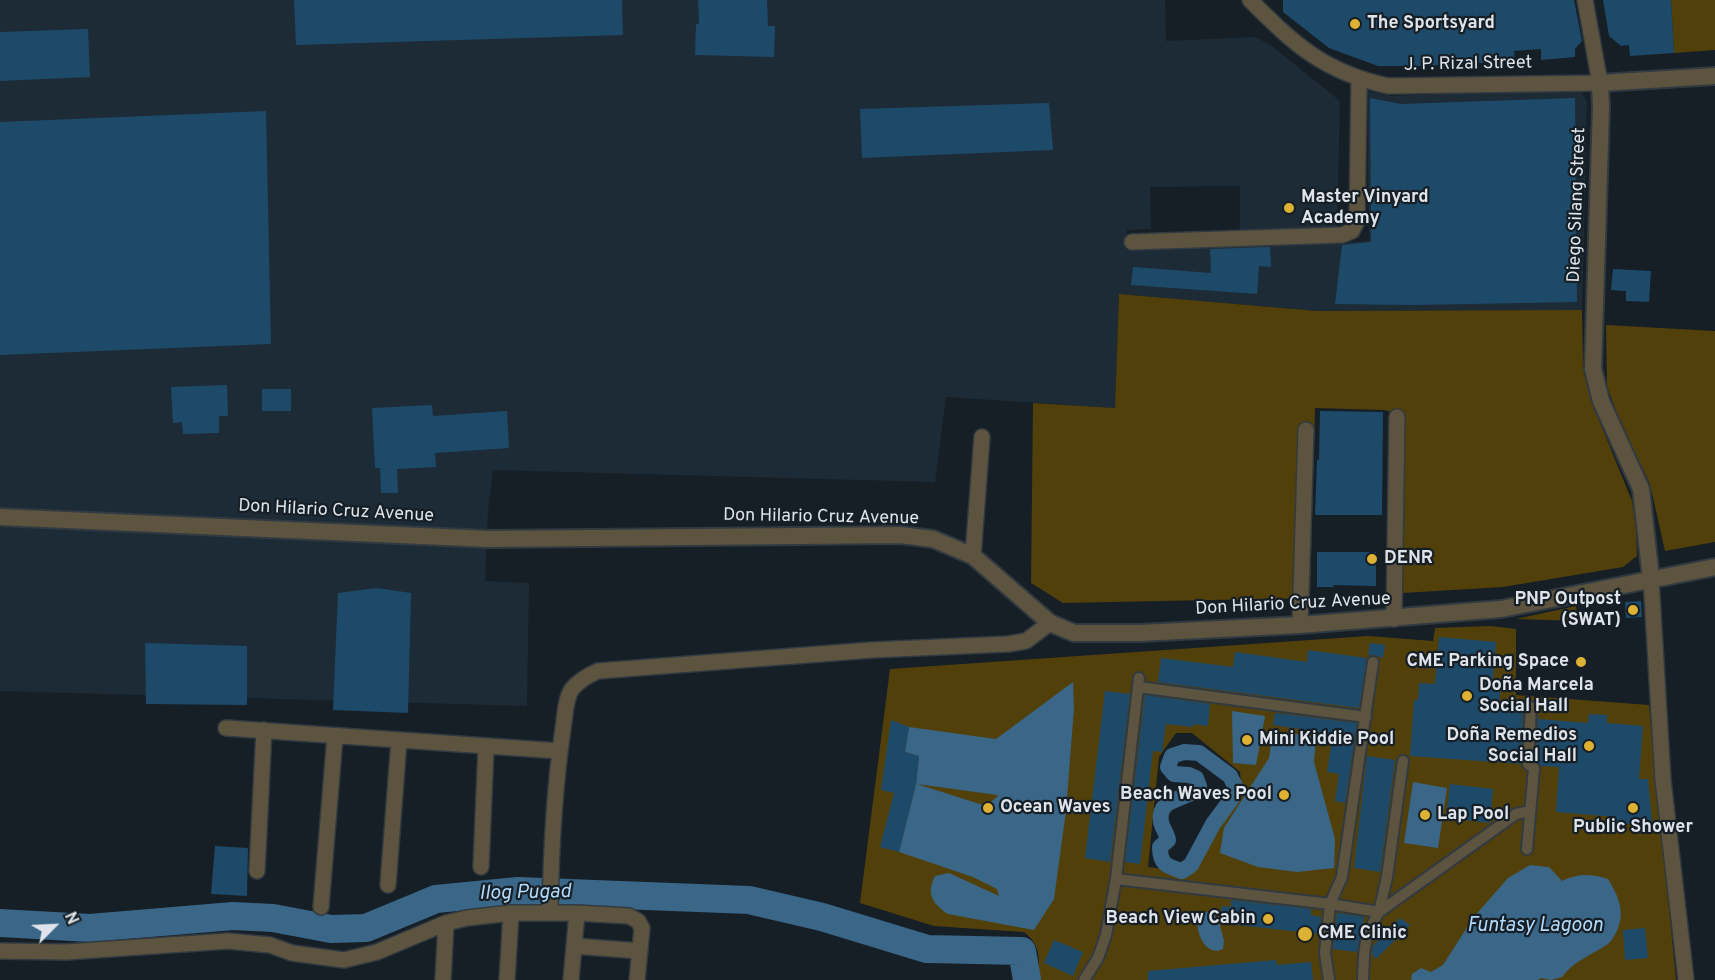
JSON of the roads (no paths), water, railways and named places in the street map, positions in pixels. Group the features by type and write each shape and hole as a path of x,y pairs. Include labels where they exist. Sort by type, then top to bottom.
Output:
{"street":[{"name":"J. P. Rizal Street","path":"1250,0 1280,30 1311,56 1359,80 1388,86 1600,83 1715,75"},
{"path":"1585,0 1600,83"},
{"path":"1132,242 1342,235 1352,231 1357,222 1359,80"},
{"name":"Diego Silang Street","path":"1600,83 1602,107 1593,369 1601,401 1641,489 1651,579"},
{"path":"1394,618 1397,417"},
{"path":"1300,625 1306,430"},
{"path":"973,556 982,437"},
{"name":"Don Hilario Cruz Avenue","path":"0,517 488,539 900,535 933,539 973,556 1050,623 1074,633 1140,633 1300,625 1501,609 1715,567"},
{"path":"1651,579 1663,780 1686,980"},
{"path":"550,914 560,751 567,704 572,690 584,678 598,671 872,650 1008,644 1026,641 1050,623"},
{"path":"1329,980 1325,953 1330,904 1342,878 1373,662"},
{"path":"1084,980 1098,958 1106,935 1116,879 1139,683 1366,717"},
{"path":"1527,849 1534,768 1528,764 1531,707"},
{"path":"226,728 560,751"},
{"path":"257,871 264,730"},
{"path":"321,907 335,736"},
{"path":"388,885 399,740"},
{"path":"481,867 486,747"},
{"path":"1363,980 1365,942 1368,931 1380,912 1387,877 1403,761"},
{"path":"1116,879 1380,912 1516,814 1530,811"},
{"path":"507,980 511,913"},
{"path":"0,951 66,952 228,941 270,945 302,955 344,960 377,952 446,923 467,918 511,913 577,913 628,916 638,921 642,928 637,980"},
{"path":"571,980 577,913"},
{"path":"443,980 446,923"},
{"path":"574,946 640,951"}],"water":[{"name":"Ocean Waves","path":"1073,682 1074,708 1066,811 1054,899 1034,930 948,914 932,898 931,888 935,876 949,873 999,896 997,889 973,877 899,852 916,784 919,756 905,752 909,727 996,739","holes":["917,784 997,795 986,806"]},
{"name":"Mini Kiddie Pool","path":"1232,711 1265,716 1256,765 1233,763"},
{"name":"Beach Waves Pool","path":"1273,731 1316,737 1314,762 1335,839 1334,868 1297,872 1258,867 1220,853 1224,828 1269,758"},
{"name":"Lap Pool","path":"1413,782 1447,788 1438,848 1404,843"},
{"name":"Funtasy Lagoon","path":"1530,865 1549,867 1562,881 1585,875 1608,879 1618,899 1621,912 1619,926 1609,943 1577,962 1562,977 1551,980 1541,978 1538,980 1411,980 1412,974 1421,968 1431,972 1443,965 1473,918 1508,878"},
{"path":"1208,912 1218,918 1224,941 1223,949 1216,951 1210,949 1201,939 1197,919 1201,913"}],"waterway":[{"path":"1184,752 1199,753 1230,776 1235,786 1233,797 1213,824 1191,865 1182,871 1165,864 1161,857 1160,847 1168,840 1161,822 1164,807 1188,795 1199,786 1196,778 1174,774 1168,767 1172,756 1184,752"},
{"name":"Ilog Pugad","path":"0,923 90,928 233,916 273,918 331,929 366,928 436,899 518,891 749,900 822,917 927,949 1022,951 1027,980"}],"place":[{"name":"The Sportsyard","path":"1355,24"},
{"name":"Master Vinyard Academy","path":"1289,208"},
{"name":"DENR","path":"1372,559"},
{"name":"PNP Outpost (SWAT)","path":"1633,610"},
{"name":"CME Parking Space","path":"1581,662"},
{"name":"Doña Marcela Social Hall","path":"1467,696"},
{"name":"Mini Kiddie Pool","path":"1247,740"},
{"name":"Doña Remedios Social Hall","path":"1589,746"},
{"name":"Beach Waves Pool","path":"1284,795"},
{"name":"Ocean Waves","path":"988,808"},
{"name":"Public Shower","path":"1633,808"},
{"name":"Lap Pool","path":"1425,815"},
{"name":"Beach View Cabin","path":"1268,919"},
{"name":"CME Clinic","path":"1305,934"}]}
